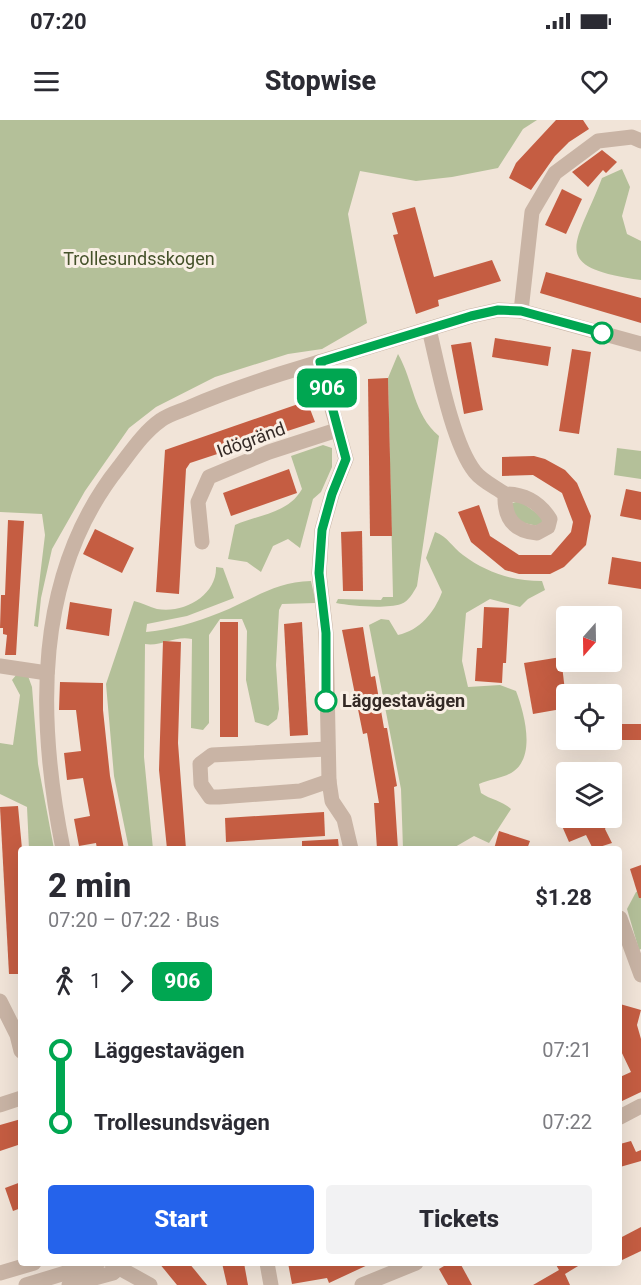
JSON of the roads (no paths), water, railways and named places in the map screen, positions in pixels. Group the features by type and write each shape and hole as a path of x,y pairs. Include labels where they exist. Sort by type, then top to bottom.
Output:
{"street":[{"path":"521,311 532,212 555,173 598,141 632,137 641,141"},
{"path":"63,846 52,781 47,725 46,673 61,577 78,532 107,481 142,437 162,419 226,391 498,310 521,311 641,344"},
{"path":"429,329 453,423 465,458 476,474 505,494"},
{"path":"320,362 346,459 332,494 322,530 319,573 326,633 329,781 332,801 344,819 350,846"},
{"name":"Idögränd","path":"202,542 198,502 209,477 269,452 338,430"},
{"path":"0,666 46,673"},
{"path":"327,748 212,755 200,764 201,784 210,796 219,797 300,791 329,781"},
{"path":"622,923 641,975"},
{"path":"0,1001 18,1039"},
{"path":"0,1105 18,1099"},
{"path":"622,1116 641,1106"},
{"path":"0,1273 24,1266"},
{"path":"26,1285 88,1266"},
{"path":"69,1285 113,1273 116,1266"},
{"path":"118,1266 150,1285"},
{"path":"268,1266 271,1285"},
{"path":"362,1285 409,1266"}],"place":[{"name":"Läggestavägen","path":"326,701"}],"park label":[{"name":"Trollesundsskogen","path":"139,259"}]}
